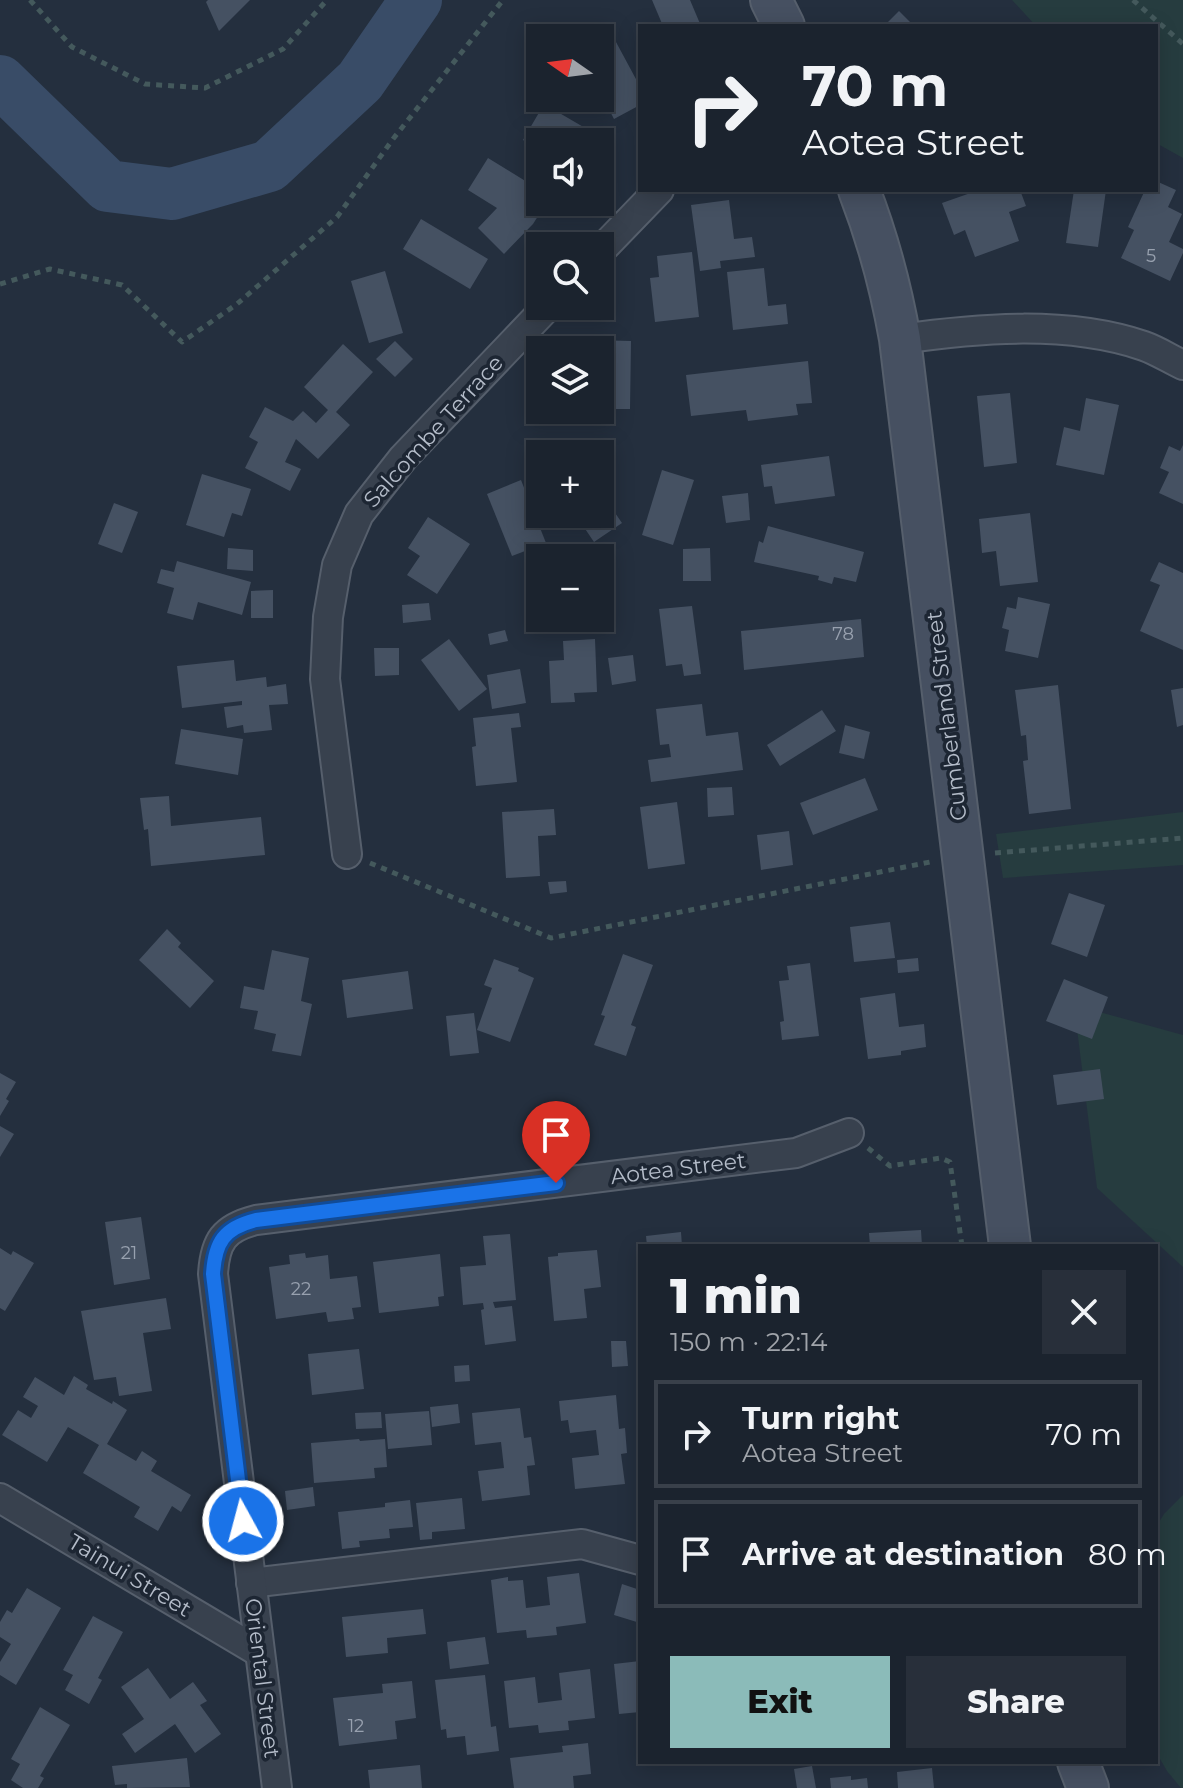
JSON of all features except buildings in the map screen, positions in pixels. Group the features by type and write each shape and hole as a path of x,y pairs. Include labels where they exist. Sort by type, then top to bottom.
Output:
{"main road":[{"path":"771,0 783,24"},
{"name":"Cumberland Street","path":"860,192 881,251 900,339 1010,1244"},
{"path":"1079,1764 1088,1788"}],"street":[{"path":"614,237 657,192"},
{"name":"Salcombe Terrace","path":"347,854 325,679 328,617 337,565 359,514 403,458 535,320"},
{"path":"900,339 1020,329 1068,331 1111,337 1147,347 1183,365"},
{"name":"Aotea Street","path":"222,1237 239,1224 256,1220 796,1153 849,1133"},
{"name":"Oriental Street","path":"222,1237 214,1254 213,1274 277,1788"},
{"name":"Tainui Street","path":"0,1498 259,1652"},
{"path":"251,1583 582,1544 638,1559"}],"path":[{"path":"30,0 72,47 108,66 145,84 205,88 283,49 327,0"},
{"path":"0,284 50,269 122,285 182,342 237,304 337,217 393,139 503,0"},
{"path":"1133,0 1183,44"},
{"path":"347,854 551,938 963,855 1183,838"},
{"path":"849,1133 890,1166 941,1158 950,1162 962,1244"}],"green space":[{"path":"1012,0 1183,0 1183,158 1158,144 1158,24 1034,24"},
{"path":"1183,812 1183,865 1003,878 996,834"},
{"path":"1074,1005 1183,1035 1183,1267 1097,1188"},
{"path":"1183,1495 1183,1788 1158,1755 1158,1524"}],"waterway":[{"path":"0,81 108,186 172,194 269,166 360,81 416,0"}],"route":[{"path":"243,1521 213,1274 214,1254 222,1237 239,1224 256,1220 556,1183"}]}
